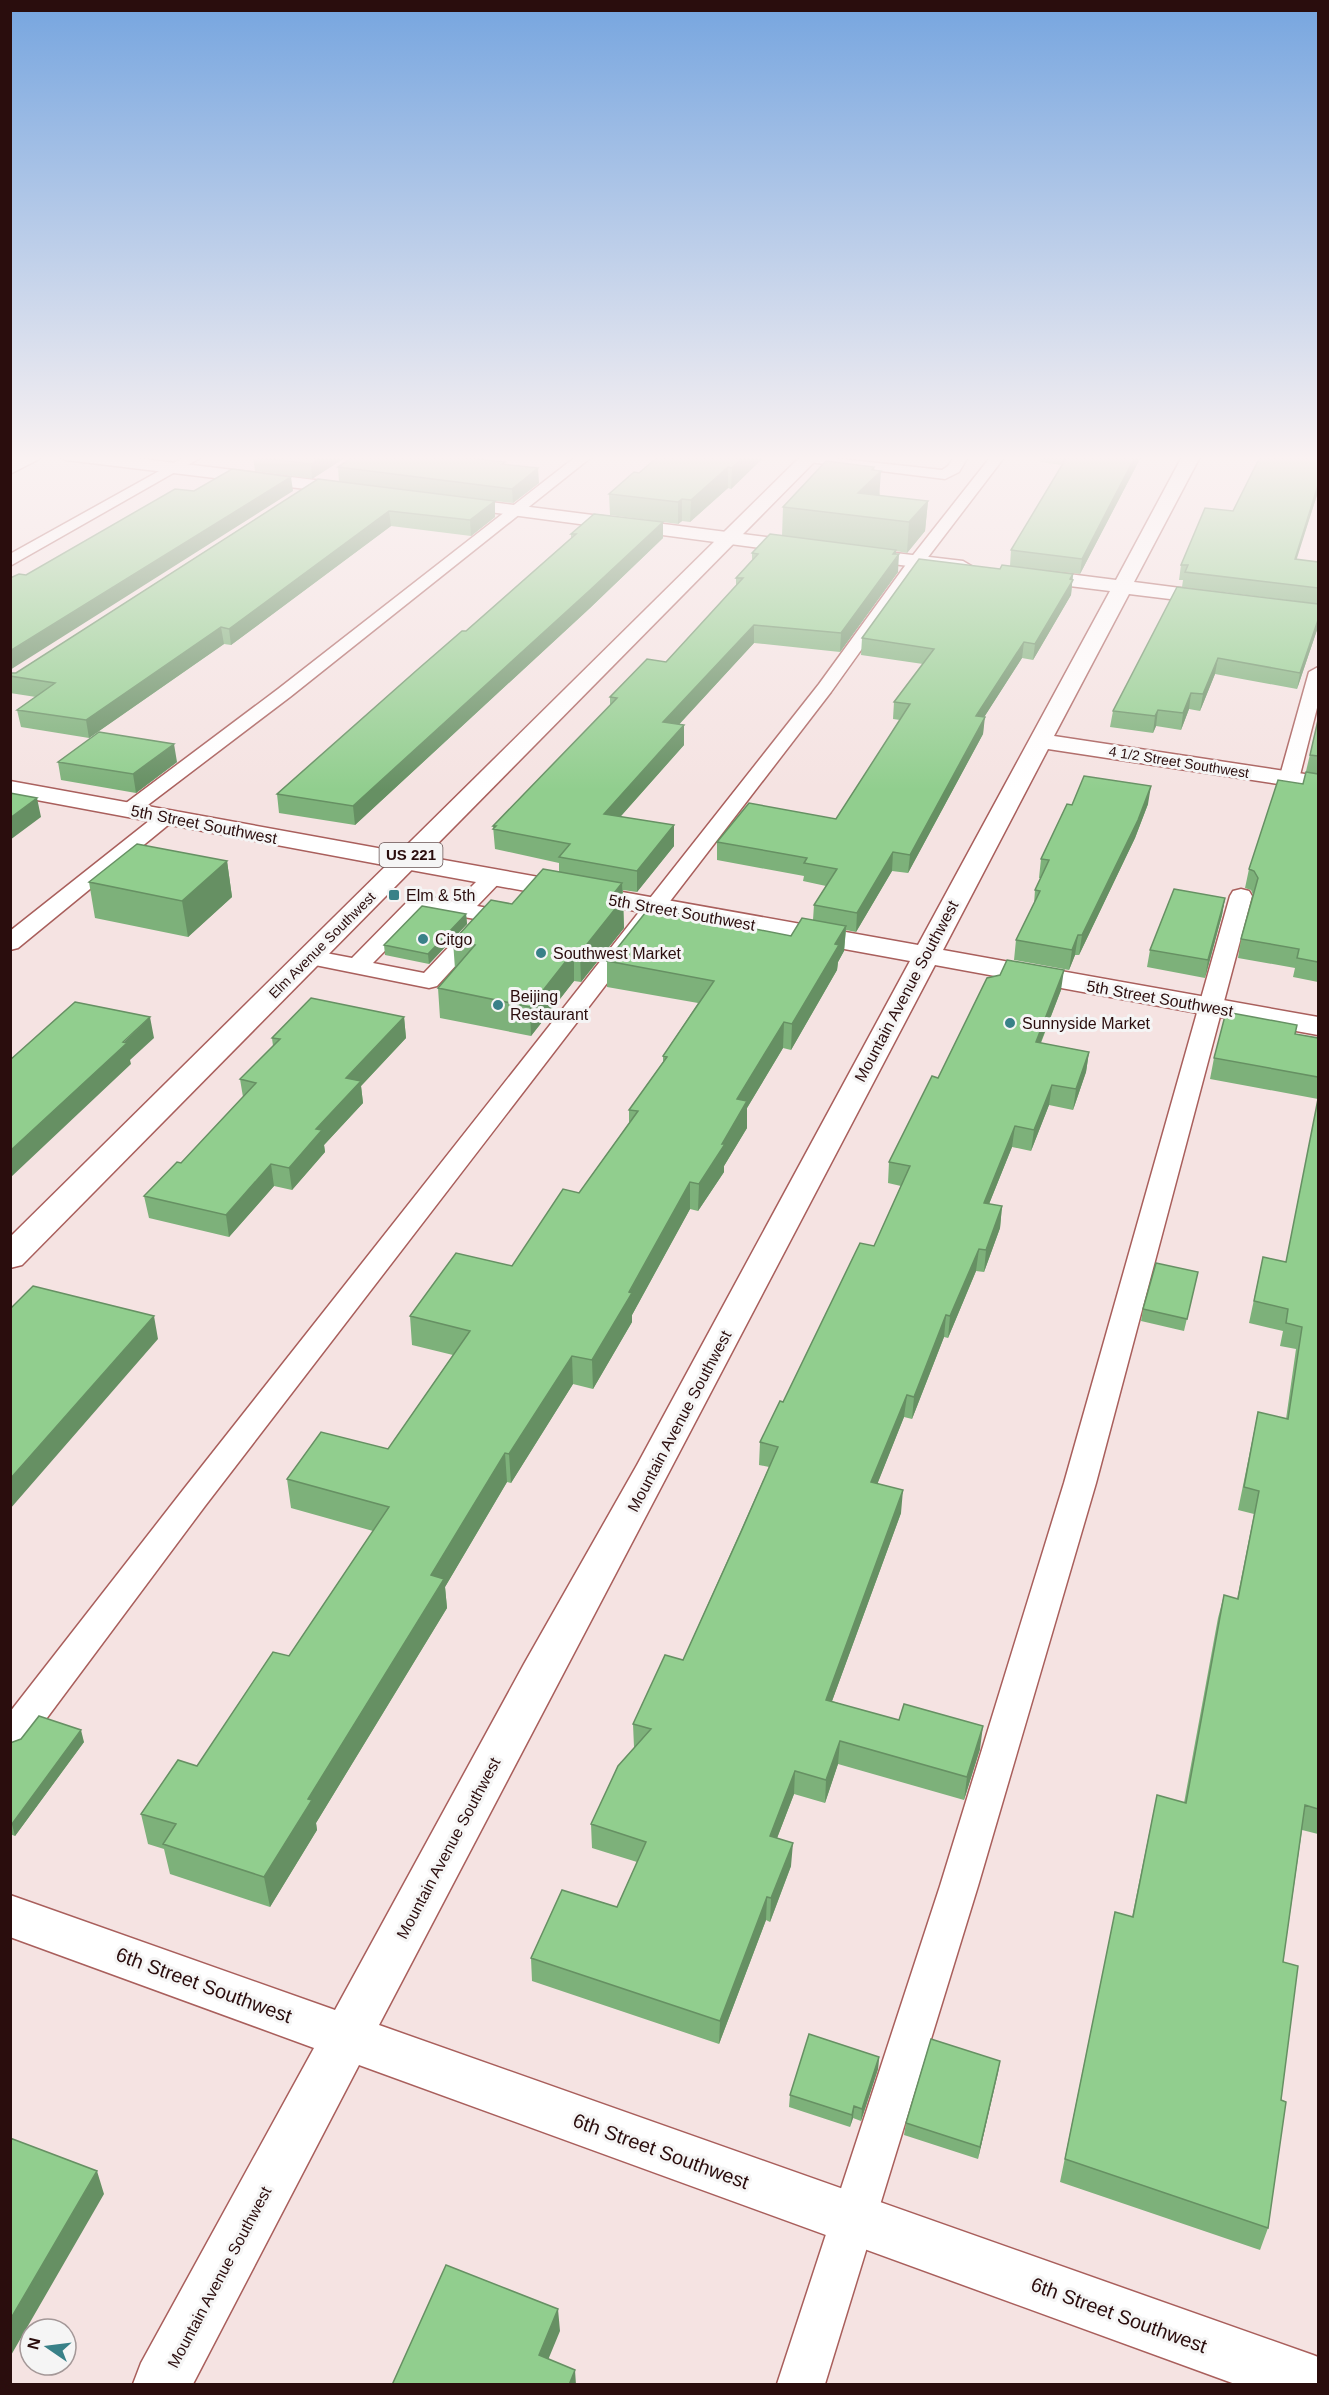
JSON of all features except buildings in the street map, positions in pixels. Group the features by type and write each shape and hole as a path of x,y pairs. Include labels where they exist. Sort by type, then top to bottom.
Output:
{"street":[{"name":"Elm Avenue Southwest","path":"10,1257 699,567"},
{"path":"957,567 985,570"},
{"name":"Mountain Avenue Southwest","path":"162,2385 539,1676 656,1465 1133,567"},
{"path":"1008,573 1238,602"},
{"name":"4 1/2 Street Southwest","path":"1039,741 1318,783"},
{"name":"5th Street Southwest","path":"10,788 493,878 1318,1026"},
{"name":"6th Street Southwest","path":"10,1916 1313,2385"}],"lane":[{"path":"129,810 444,567"},
{"path":"10,1740 194,1498 566,1023 652,906 825,688 913,567"},
{"path":"1289,779 1318,672"},
{"path":"10,943 166,817"},
{"path":"461,909 493,878"},
{"path":"801,2385 959,1886 1080,1483 1241,896"},
{"path":"310,957 429,981 491,915 420,902 357,966"}],"place":[{"name":"Elm & 5th","path":"394,895"},
{"name":"Citgo","path":"423,939"},
{"name":"Southwest Market","path":"541,953"},
{"name":"Beijing Restaurant","path":"498,1005"},
{"name":"Sunnyside Market","path":"1010,1023"}]}
